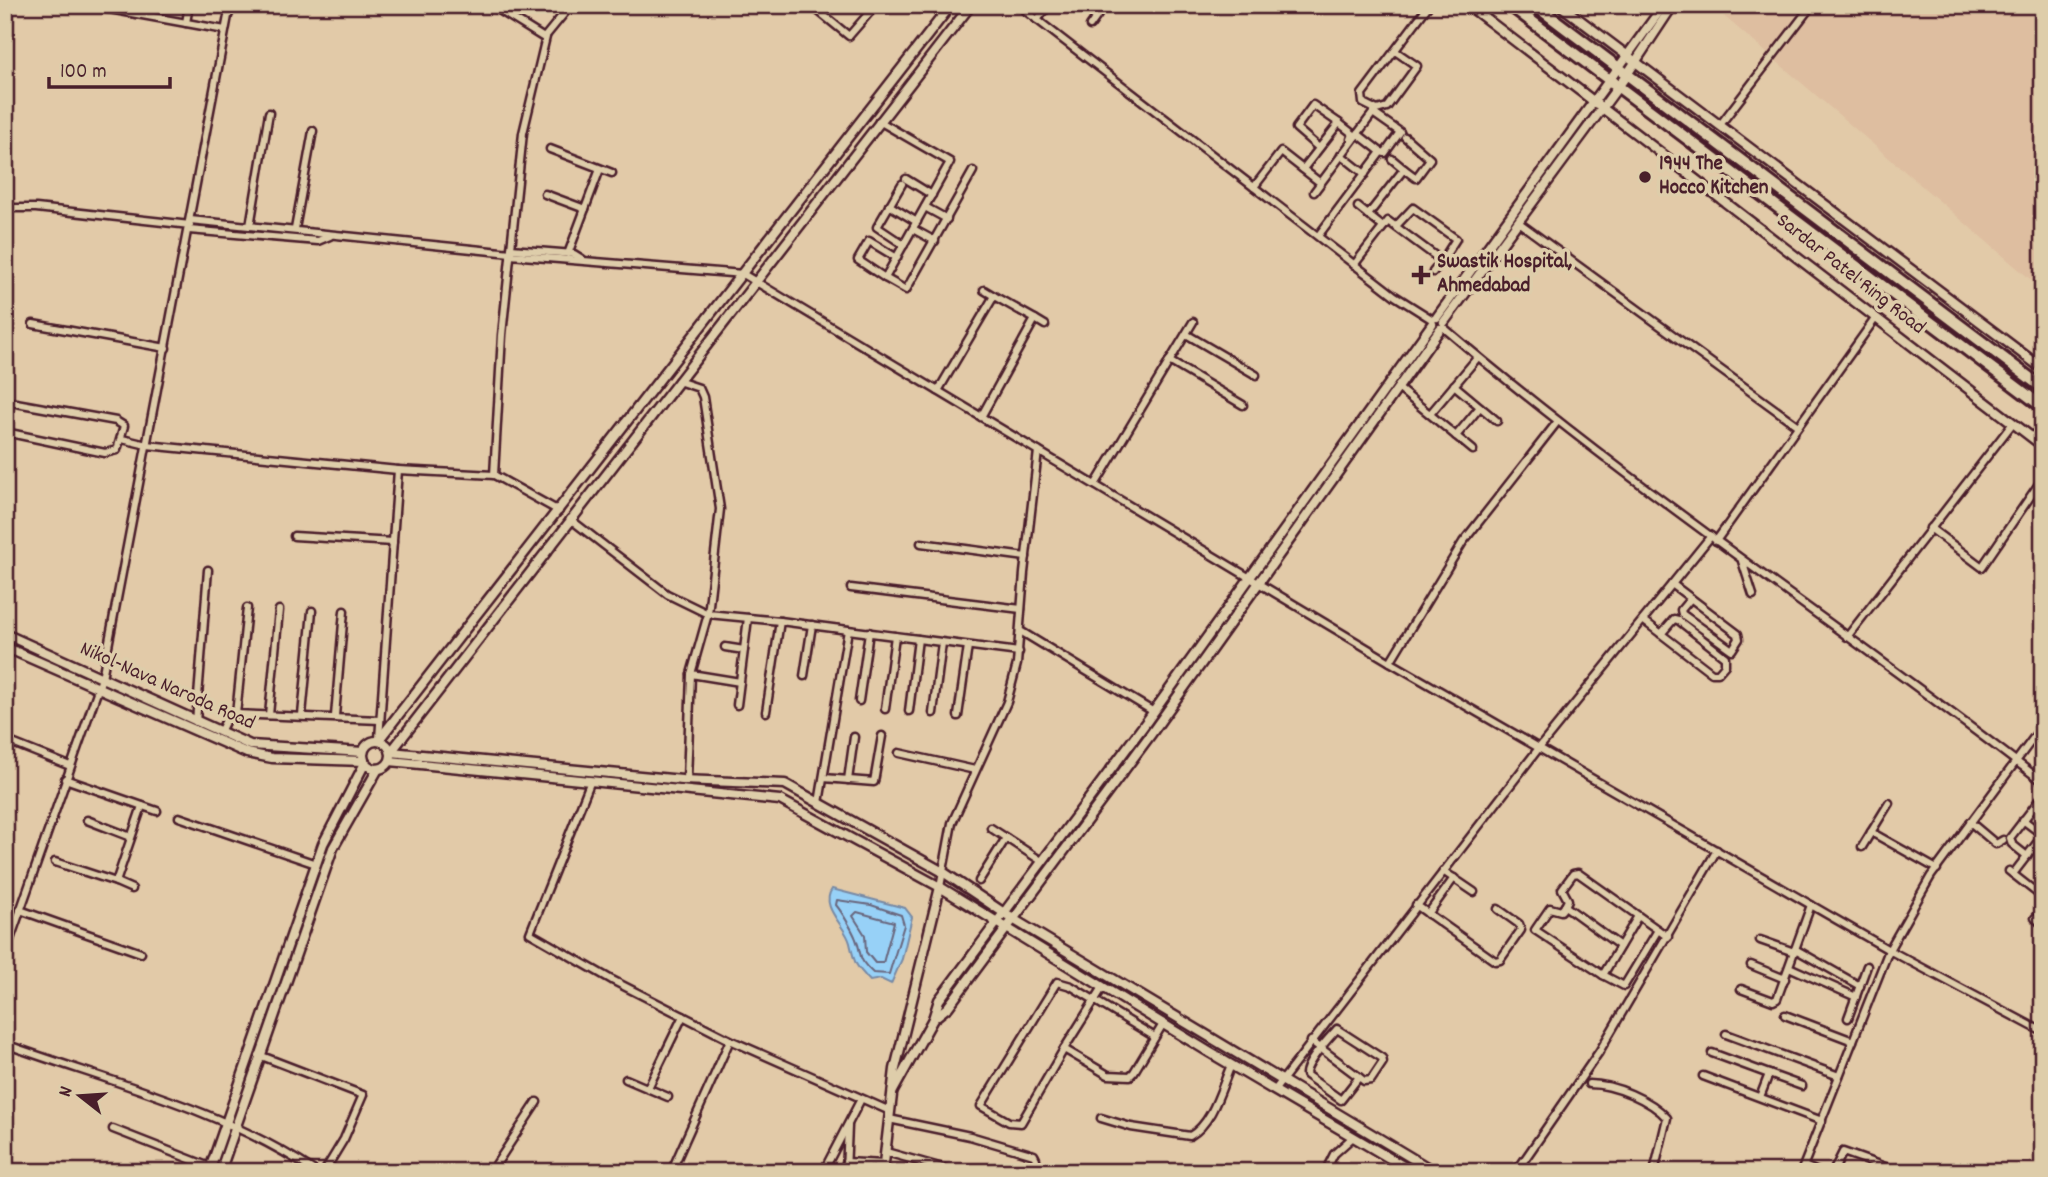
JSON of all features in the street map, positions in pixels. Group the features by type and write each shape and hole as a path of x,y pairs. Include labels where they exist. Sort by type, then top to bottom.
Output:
{"highway":[{"name":"Sardar Patel Ring Road","path":"1510,5 2043,407"},
{"name":"Sardar Patel Ring Road","path":"1535,5 2043,388"}],"street":[{"path":"87,5 225,30"},
{"path":"186,23 189,5"},
{"path":"5,954 102,678 225,30 233,5"},
{"path":"491,5 541,37 546,37"},
{"path":"494,475 502,335 523,132 546,37 571,5"},
{"path":"811,5 849,36 876,5"},
{"path":"379,741 951,5"},
{"path":"390,761 391,752 570,519 971,5"},
{"path":"1018,5 1354,265 1438,323 1558,421 1742,561 2043,782"},
{"path":"1037,20 1049,5"},
{"path":"1090,26 1105,5"},
{"path":"1395,51 1417,66 1387,107 1377,110 1363,103 1362,94 1429,5"},
{"name":"Sardar Patel Ring Road","path":"1468,5 2043,446"},
{"name":"Sardar Patel Ring Road","path":"1560,5 2043,369"},
{"path":"1631,60 1664,5"},
{"path":"1003,924 1005,913 1438,323 1594,99 1622,73 1672,5"},
{"path":"1720,125 1812,5"},
{"path":"893,1091 933,1019 939,1000 1003,924 1013,919 1259,583 1398,388 1438,323 1518,222 1602,107 1613,83"},
{"path":"1319,148 1296,128 1312,105 1353,136 1312,191 1341,155 1358,134 1375,113 1400,133 1385,153 1358,134"},
{"path":"250,226 269,113"},
{"path":"879,121 949,160 949,165 885,278"},
{"path":"1303,169 1339,123"},
{"path":"295,229 313,131"},
{"path":"1392,159 1417,177 1431,158 1405,137"},
{"path":"550,149 612,173"},
{"path":"1254,187 1281,152 1318,181"},
{"path":"1318,236 1381,152"},
{"path":"1341,155 1365,174"},
{"path":"568,254 600,169"},
{"path":"1368,215 1404,169"},
{"path":"897,258 869,241 858,260 907,290 973,171"},
{"path":"904,245 877,228 889,205 904,181 932,195"},
{"path":"545,194 585,209"},
{"path":"889,205 935,241"},
{"path":"925,207 947,219"},
{"path":"1357,207 1383,227"},
{"path":"5,208 36,208 318,241 330,236"},
{"path":"1396,226 1412,208 1457,241 1433,272"},
{"path":"1354,265 1388,221 1442,261"},
{"path":"1518,222 1798,426"},
{"path":"190,225 295,229 330,236 511,252 568,254 582,259 743,274 1390,662 1889,950 2043,1032"},
{"path":"511,252 573,261 582,259"},
{"path":"984,290 1045,325"},
{"path":"938,391 994,296"},
{"path":"981,417 1035,319"},
{"path":"1274,1090 1539,748 1672,584 1713,538 1875,319"},
{"path":"1095,485 1193,321"},
{"path":"33,324 166,348"},
{"path":"1186,334 1256,375"},
{"path":"1430,414 1478,357"},
{"path":"1169,361 1243,405"},
{"path":"678,380 699,388 703,397 719,509 708,614 691,674 687,780"},
{"path":"1454,385 1497,421"},
{"path":"1398,388 1473,450"},
{"path":"5,401 116,421 124,426 117,450 105,453 5,432"},
{"path":"1456,436 1480,407"},
{"path":"1390,662 1463,542 1558,421"},
{"path":"1847,637 2013,424"},
{"path":"122,439 147,445 398,470 494,475 559,511"},
{"path":"846,1162 884,1168 893,1091 907,1015 940,887 952,823 1007,702 1018,652 1038,451"},
{"path":"379,741 398,470"},
{"path":"1930,528 1982,567 2043,478"},
{"path":"570,519 667,594 708,614 1018,652"},
{"path":"294,536 393,542"},
{"path":"921,543 1026,557"},
{"path":"1742,561 1743,574 1752,595"},
{"path":"195,732 208,570"},
{"path":"1672,584 1691,598 1738,634 1740,639 1732,650 1682,614 1681,610 1691,598"},
{"path":"852,589 1021,609"},
{"path":"236,713 247,608"},
{"path":"269,715 279,610"},
{"path":"302,715 312,611"},
{"path":"335,716 344,611"},
{"path":"737,705 748,618"},
{"path":"1643,620 1661,634 1712,673 1718,673 1725,665 1725,657 1676,618 1661,634"},
{"path":"766,712 780,621"},
{"path":"804,676 812,625"},
{"path":"818,803 848,630"},
{"path":"859,701 869,632"},
{"path":"1021,632 1154,712"},
{"name":"Nikol-Nava Naroda Road","path":"5,634 250,745 364,759"},
{"path":"885,709 895,636"},
{"path":"909,711 918,639"},
{"path":"933,713 942,643"},
{"path":"958,716 968,646"},
{"path":"5,647 98,690 247,752 272,758 364,759 378,769"},
{"path":"725,648 744,650"},
{"path":"691,674 740,681"},
{"path":"220,732 228,716 236,713 380,720"},
{"path":"1818,1172 1802,1169 1889,950 1937,869 2043,725"},
{"path":"824,778 874,782 882,736"},
{"path":"848,780 855,737"},
{"path":"5,740 70,766"},
{"path":"113,1129 209,1169 323,844 369,743 385,743 391,752"},
{"path":"391,752 687,780 785,784 943,872 1013,919 1435,1172"},
{"path":"899,752 975,770"},
{"path":"220,1172 333,848 378,769 390,761 780,800 1003,924 1163,1024 1413,1172"},
{"path":"65,779 158,811"},
{"path":"590,783 530,933 612,981 730,1040 862,1099 890,1115 1034,1155 1036,1159 1033,1172"},
{"path":"2027,856 2010,841 2043,795"},
{"path":"1862,847 1888,803"},
{"path":"116,882 142,806"},
{"path":"179,817 316,864"},
{"path":"87,820 131,837"},
{"path":"2023,820 2043,835 2011,872 2037,893"},
{"path":"1970,822 1996,844 2003,840"},
{"path":"991,828 1043,862"},
{"path":"1871,832 1937,869"},
{"path":"978,881 1006,838"},
{"path":"1516,1172 1599,1052 1717,850"},
{"path":"55,862 132,889"},
{"path":"1443,871 1474,892"},
{"path":"1657,930 1624,986 1535,930 1551,907 1559,911 1565,906 1568,900 1562,889 1575,872 1668,937"},
{"path":"1428,914 1454,878"},
{"path":"1416,905 1495,961 1500,960 1521,930 1519,924 1498,909"},
{"path":"1741,989 1775,1001 1811,905"},
{"path":"1565,906 1620,946"},
{"path":"20,910 141,953"},
{"path":"1603,975 1638,916"},
{"path":"2035,918 2043,925"},
{"path":"1760,940 1794,950 1858,991"},
{"path":"1751,965 1784,979"},
{"path":"1848,1018 1867,966"},
{"path":"1788,967 1871,996"},
{"path":"1103,987 1094,1000 1064,1049 1021,1123 1009,1122 981,1106 1057,982 1094,1000 1155,1037"},
{"path":"1785,1015 1853,1041"},
{"path":"648,1088 683,1016"},
{"path":"1064,1049 1108,1075 1123,1077 1134,1072 1163,1024"},
{"path":"1311,1041 1321,1049 1360,1077 1371,1080 1383,1062 1382,1058 1340,1028 1321,1049 1306,1070 1306,1075 1341,1100 1360,1077"},
{"path":"1726,1034 1839,1076"},
{"path":"671,1172 730,1040"},
{"path":"5,1044 235,1125 276,1145 316,1172"},
{"path":"1712,1053 1802,1086"},
{"path":"260,1055 363,1095 344,1139 324,1172"},
{"path":"1101,1118 1131,1127 1190,1136 1198,1132 1211,1112 1231,1065"},
{"path":"1760,1097 1769,1074"},
{"path":"1703,1076 1822,1121"},
{"path":"626,1079 668,1097"},
{"path":"1589,1084 1614,1089 1657,1107 1667,1118 1654,1172"},
{"path":"822,1172 862,1099"},
{"path":"491,1172 537,1102"},
{"path":"846,1172 849,1124"},
{"path":"1325,1172 1334,1154 1353,1137"},
{"path":"886,1152 957,1172"},
{"path":"1833,1172 1840,1154 1847,1152 1899,1172"}],"shaded area":[{"path":"1711,5 2043,5 2043,290"}],"water":[{"path":"832,889 905,908 912,917 902,959 891,984 881,979 870,981 858,967 848,937 831,910 829,896"}],"place":[{"name":"1944 The Hocco Kitchen","path":"1645,177"},
{"name":"Swastik Hospital, Ahmedabad","path":"1421,275"}]}
